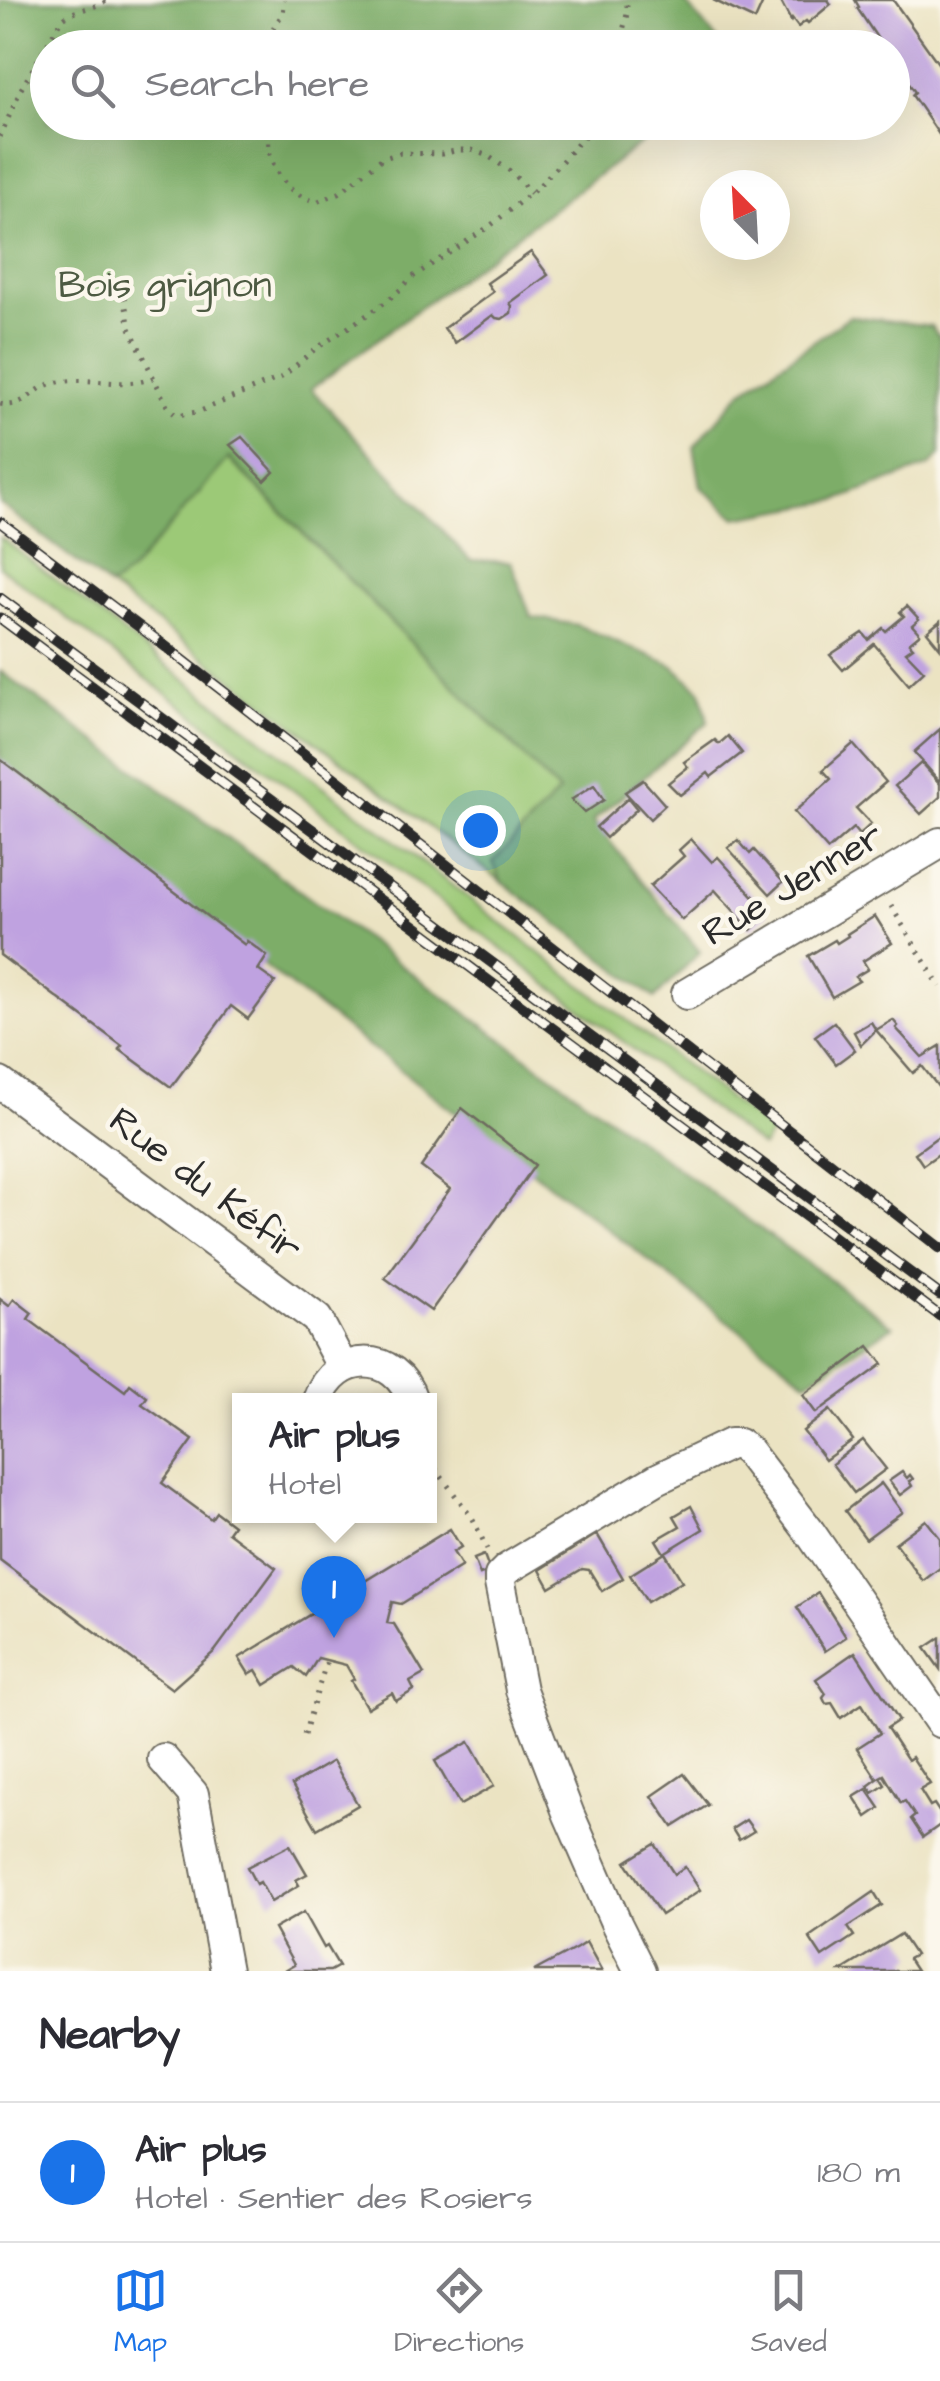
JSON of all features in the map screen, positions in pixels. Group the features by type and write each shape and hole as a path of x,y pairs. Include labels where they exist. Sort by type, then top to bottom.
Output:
{"street":[{"name":"Rue Jenner","path":"687,994 940,844"},
{"name":"Rue du Kéfir","path":"0,1082 317,1319 343,1368"},
{"path":"321,1393 331,1377 357,1363 387,1367 399,1376 410,1393"},
{"path":"640,1971 569,1815 521,1690 500,1576 507,1569 657,1479 730,1444 739,1444 809,1531 940,1722"},
{"path":"163,1758 192,1794 226,1971"}],"path":[{"path":"56,30 70,12 99,6 108,0"},
{"path":"272,30 283,13 285,0"},
{"path":"623,30 627,0"},
{"path":"0,136 30,74"},
{"path":"268,140 270,159 294,192 316,202 339,192 381,159 458,150 488,156 531,193"},
{"path":"124,298 130,328 168,408 176,415 198,412 282,377 411,278 490,226 531,193 581,140"},
{"path":"0,404 10,406 30,398 45,385 64,381 130,384 154,378"},
{"path":"877,882 940,986"},
{"path":"437,1471 473,1518 500,1576"},
{"path":"304,1735 328,1660"}],"green space":[{"name":"Bois grignon","path":"0,0 683,0 709,30 30,30 30,140 645,140 311,389 470,560 511,562 531,617 577,625 672,665 701,691 708,722 593,821 700,952 655,998 501,881 493,862 559,792 229,458 129,573 110,587 0,504"},
{"path":"850,316 931,326 940,338 940,455 930,466 838,500 736,518 701,487 694,447 741,392"},
{"path":"228,458 559,792 493,862 501,881 110,587 129,573"},
{"path":"0,537 772,1132 762,1147 0,567"},
{"path":"0,671 893,1326 807,1382 0,763"}],"building":[{"path":"713,0 764,0 755,20"},
{"path":"780,0 828,0 831,4 798,27"},
{"path":"855,0 893,0 940,66 940,136 912,95 915,92 910,85 910,30 872,30"},
{"path":"531,252 548,275 510,303 511,313 502,319 493,315 455,343 444,328 493,292 487,283"},
{"path":"242,437 274,472 265,481 230,445"},
{"path":"907,606 919,619 912,625 920,634 909,643 913,647 906,652 924,671 909,685 874,644 843,670 830,655 863,633 869,640 883,628 886,631 904,616 900,612"},
{"path":"940,621 940,648 927,632"},
{"path":"940,729 940,782 914,752"},
{"path":"728,736 742,753 680,795 668,783 688,767 684,762 715,740 719,744"},
{"path":"853,744 886,782 856,808 871,824 859,835 853,828 828,850 794,812 831,779 823,770"},
{"path":"0,759 245,945 247,941 267,956 258,970 275,982 248,1019 231,1006 171,1087 0,955"},
{"path":"921,763 940,784 940,797 921,814 895,786"},
{"path":"643,780 665,805 650,819 625,792"},
{"path":"594,785 604,800 584,813 571,800"},
{"path":"628,798 637,809 606,838 596,827"},
{"path":"691,839 712,862 718,857 769,913 751,930 715,890 682,920 650,886 684,856 679,850"},
{"path":"738,840 750,854 754,850 783,882 770,894 728,848"},
{"path":"875,916 892,943 863,961 868,969 855,977 859,981 832,997 808,956 835,940 837,943"},
{"path":"893,1020 922,1057 940,1046 940,1089 922,1066 913,1073 876,1030"},
{"path":"834,1022 855,1050 836,1064 815,1036"},
{"path":"871,1022 876,1030 861,1045 854,1032"},
{"path":"462,1108 535,1165 431,1311 385,1278 450,1189 421,1167"},
{"path":"940,1135 940,1153 923,1165 915,1153"},
{"path":"0,1299 9,1306 14,1299 32,1313 28,1319 125,1391 130,1384 147,1397 142,1404 193,1440 162,1483 211,1519 216,1512 233,1525 228,1532 276,1568 215,1651 172,1689 0,1560"},
{"path":"869,1346 883,1364 816,1413 803,1395"},
{"path":"830,1410 853,1440 825,1460 803,1431"},
{"path":"863,1440 886,1469 854,1493 832,1464"},
{"path":"902,1472 913,1479 909,1481 912,1486 900,1495 889,1481"},
{"path":"881,1483 902,1512 866,1539 845,1511"},
{"path":"691,1506 703,1529 664,1553 656,1540 680,1526 674,1516"},
{"path":"926,1520 940,1538 940,1568 923,1581 895,1543"},
{"path":"450,1529 461,1547 453,1552 462,1566 401,1604 392,1602 387,1623 394,1624 424,1674 410,1682 414,1690 396,1701 392,1693 367,1708 346,1665 318,1658 306,1677 294,1667 265,1685 256,1670 249,1674 239,1658"},
{"path":"597,1534 623,1578 602,1591 589,1570 582,1569 550,1588 540,1570"},
{"path":"665,1553 682,1581 647,1602 630,1575"},
{"path":"484,1555 490,1571 480,1575 474,1559"},
{"path":"818,1593 846,1637 825,1651 797,1607"},
{"path":"940,1638 940,1669 925,1648"},
{"path":"855,1652 899,1720 887,1728 930,1784 920,1790 940,1813 940,1825 923,1837 911,1819 915,1816 905,1801 901,1803 884,1775 880,1777 885,1785 873,1793 868,1786 879,1778 857,1748 880,1733 862,1704 841,1718 832,1703 826,1704 826,1694 816,1679"},
{"path":"469,1742 494,1786 460,1805 435,1761"},
{"path":"333,1761 358,1805 317,1829 292,1785"},
{"path":"684,1774 708,1805 673,1827 652,1796"},
{"path":"867,1789 880,1808 867,1817 854,1797"},
{"path":"746,1820 754,1831 739,1840 732,1829"},
{"path":"655,1844 674,1874 685,1867 700,1890 661,1915 626,1862"},
{"path":"290,1845 307,1874 296,1880 299,1885 271,1902 247,1867"},
{"path":"874,1892 882,1905 848,1927 854,1936 822,1957 809,1937"},
{"path":"304,1912 339,1966 330,1971 284,1971 294,1965 274,1929"},
{"path":"901,1934 915,1955 908,1959 916,1971 841,1971"},
{"path":"586,1942 602,1971 534,1971 577,1948"}],"railway":[{"path":"0,522 940,1248"},
{"path":"0,598 940,1295"},
{"path":"0,618 940,1316"}],"place":[{"name":"Air plus","path":"334,1638"}]}
